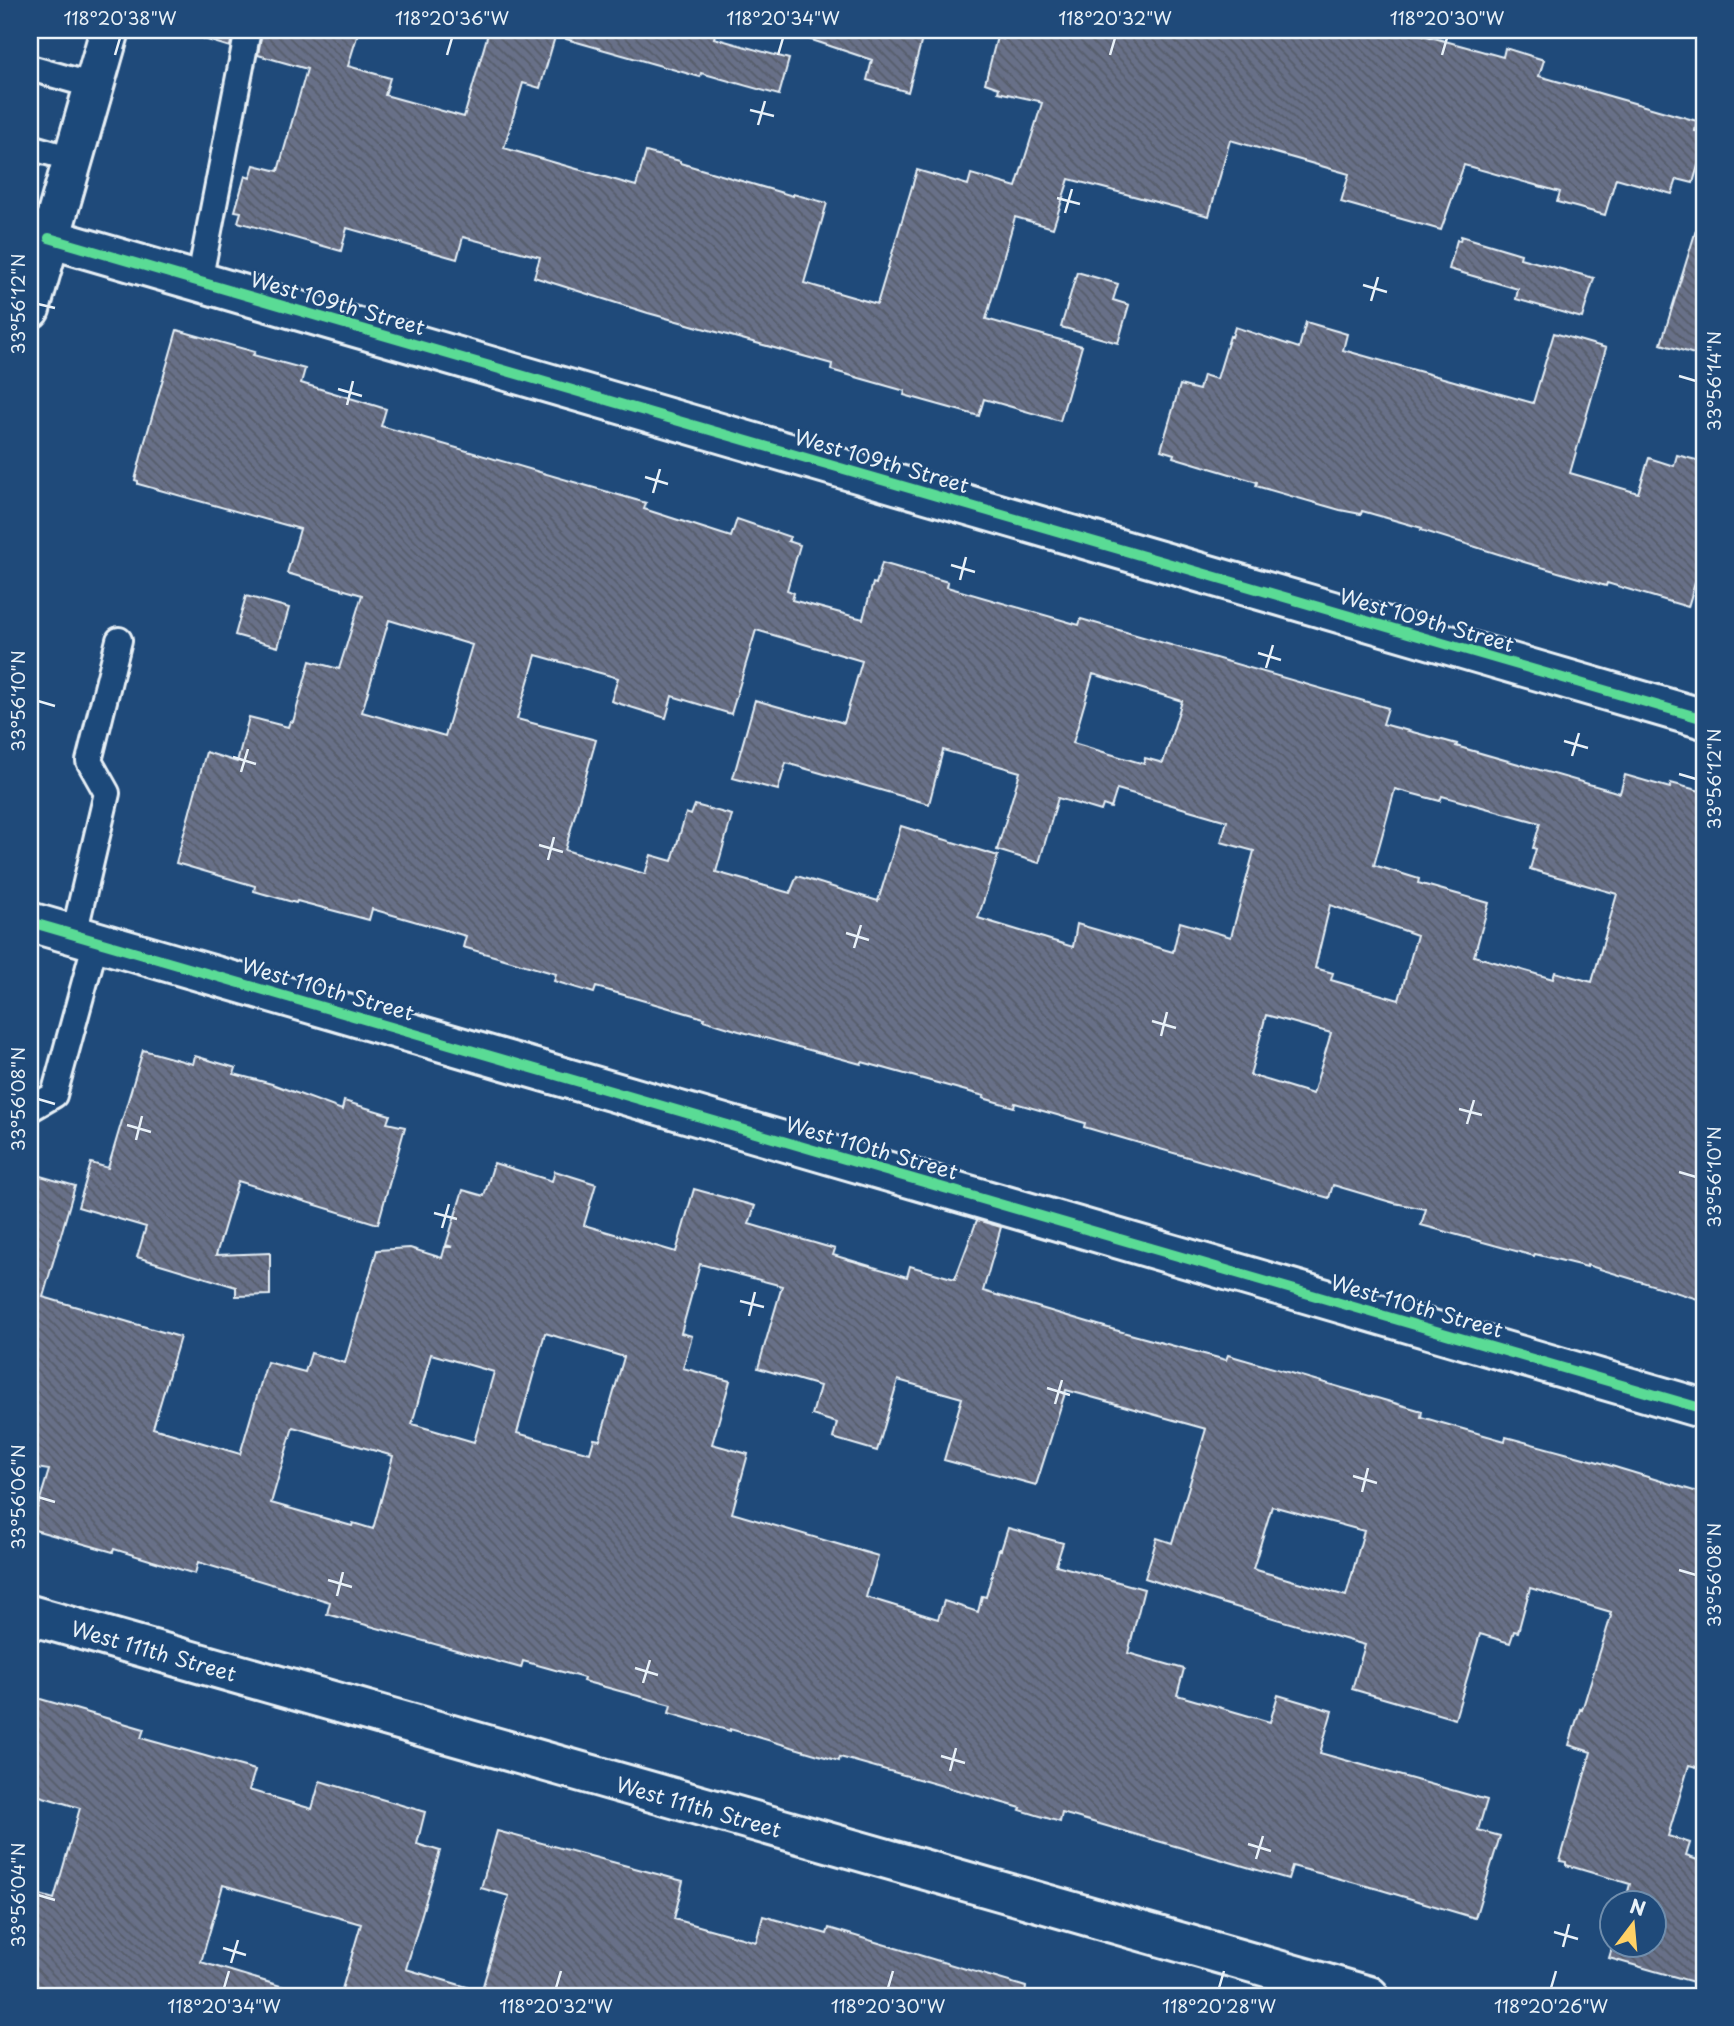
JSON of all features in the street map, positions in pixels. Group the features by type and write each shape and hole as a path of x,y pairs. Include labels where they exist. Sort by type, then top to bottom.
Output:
{"street":[{"path":"30,309 110,30"},
{"name":"West 109th Street","path":"49,238 1704,719"},
{"name":"West 110th Street","path":"30,922 1704,1409"},
{"name":"West 111th Street","path":"30,1615 1369,1996"}],"lane":[{"path":"199,282 248,30"},
{"path":"30,68 94,86"},
{"path":"30,147 72,159"},
{"path":"30,1109 54,1095 85,938 107,793 89,761 119,640"}],"building":[{"path":"205,30 233,30 230,47 204,39"},
{"path":"262,30 359,30 348,66 390,78 385,95 464,117 489,30 557,30 540,88 523,83 504,148 636,186 646,152 793,196 827,203 804,283 877,304 917,170 968,185 971,174 1016,187 1042,103 998,92 999,88 985,83 997,37 1003,39 1005,30 1405,30 1503,57 1505,48 1544,60 1539,76 1697,121 1695,131 1704,133 1704,145 1693,183 1677,179 1672,194 1616,178 1605,215 1557,202 1560,192 1464,165 1441,230 1341,202 1349,174 1230,140 1209,216 1069,179 1053,228 1015,217 986,319 1082,346 1060,421 984,399 979,416 904,395 905,391 831,370 832,364 648,313 534,277 540,257 463,237 457,259 347,228 341,251 238,222 241,212 235,211 245,176 250,178 254,165 278,171 307,69 258,55"},
{"path":"567,30 716,30 714,38 789,59 779,95 701,73 700,77 566,39"},
{"path":"801,30 888,30 922,39 908,92 867,80 872,60 800,36"},
{"path":"1696,230 1704,231 1704,357 1661,344"},
{"path":"1461,236 1521,254 1520,258 1594,278 1582,318 1516,299 1518,289 1449,269 1457,240 1460,241"},
{"path":"1077,272 1118,284 1113,300 1129,305 1118,343 1061,327"},
{"path":"1306,322 1347,334 1343,350 1533,403 1554,333 1606,348 1570,473 1638,493 1649,458 1674,466 1677,455 1704,462 1704,486 1698,508 1704,519 1704,552 1688,607 1524,562 1362,511 1361,514 1340,510 1256,486 1257,482 1173,457 1174,454 1161,450 1180,385 1199,390 1203,375 1217,379 1235,327 1299,348"},
{"path":"177,330 305,369 301,383 386,409 381,426 646,503 644,509 731,537 737,519 790,537 788,541 800,545 787,590 794,593 792,600 863,619 882,563 948,582 947,587 1079,625 1081,619 1388,708 1383,724 1620,793 1625,775 1670,788 1671,783 1704,792 1704,1301 1587,1265 1535,1254 1534,1256 1421,1225 1426,1209 1394,1203 1333,1185 1329,1198 1084,1127 1085,1123 1015,1103 1014,1107 862,1062 861,1064 739,1031 703,1020 704,1018 596,987 594,993 554,981 556,974 463,947 466,936 372,909 369,920 297,901 296,903 254,891 255,886 176,863 206,752 237,762 249,717 288,727 290,721 293,722 310,661 339,669 362,595 287,573 300,529 138,484 135,480","holes":["389,620 472,645 445,736 362,712","756,630 862,661 844,723 755,700 733,778 778,790 786,763 929,804 943,750 1020,772 997,850 1039,863 1058,798 1101,811 1103,805 1111,808 1117,789 1227,821 1221,842 1254,851 1231,937 1180,922 1173,952 1077,924 1073,947 978,918 998,856 901,826 878,901 797,876 790,893 716,872 732,815 695,805 691,815 686,813 672,861 651,855 645,874 565,850 596,740 517,719 536,655 618,678 611,701 666,718 672,696 731,714","1093,674 1182,701 1163,763 1145,758 1144,764 1073,743","1395,789 1440,801 1442,796 1540,823 1530,869 1617,894 1592,982 1555,972 1553,979 1474,956 1489,903 1418,883 1419,879 1374,865","1330,905 1417,935 1399,1000 1331,980 1333,973 1315,968","1266,1015 1331,1033 1313,1094 1250,1075"]},
{"path":"246,596 289,608 278,647 235,635"},
{"path":"143,1050 193,1064 195,1056 236,1068 234,1074 272,1084 342,1110 344,1101 390,1115 387,1123 405,1127 378,1224 238,1181 216,1255 270,1253 270,1295 236,1296 236,1287 137,1257 146,1227 78,1207 91,1163 108,1168"},
{"path":"494,1163 552,1181 555,1171 596,1184 584,1225 676,1252 694,1189 755,1206 749,1224 835,1249 833,1255 907,1277 910,1266 955,1279 977,1220 1001,1227 983,1291 1226,1360 1228,1355 1422,1411 1421,1417 1505,1441 1506,1437 1595,1461 1704,1494 1704,1769 1689,1765 1668,1836 1690,1843 1686,1856 1704,1862 1704,1985 1616,1960 1668,1960 1668,1890 1628,1890 1630,1884 1560,1861 1591,1752 1569,1745 1611,1612 1530,1588 1518,1632 1514,1631 1510,1643 1480,1634 1455,1719 1352,1689 1365,1645 1145,1578 1157,1538 1172,1543 1206,1429 1066,1390 1036,1485 944,1460 962,1398 898,1380 877,1451 833,1438 837,1423 812,1415 820,1386 758,1368 782,1286 700,1264 681,1333 692,1336 683,1368 730,1381 712,1444 748,1454 732,1513 878,1556 866,1597 938,1619 944,1601 978,1612 982,1596 986,1597 999,1549 1001,1550 1008,1528 1063,1543 1056,1565 1144,1589 1128,1653 1184,1669 1177,1695 1270,1722 1278,1695 1332,1711 1320,1753 1487,1800 1478,1830 1500,1836 1475,1918 1292,1866 1288,1879 1062,1813 1060,1822 1020,1810 1021,1808 840,1757 839,1761 669,1713 671,1705 583,1681 584,1678 523,1661 521,1668 327,1614 330,1602 198,1562 195,1574 114,1549 113,1552 31,1529 49,1470 30,1467 30,1173 75,1186 43,1297 180,1337 153,1428 240,1454 267,1362 305,1372 311,1353 345,1363 377,1250 410,1248 442,1258 445,1247 453,1247 446,1245 463,1190 484,1196","holes":["545,1333 624,1357 600,1440 594,1439 590,1453 517,1433","431,1354 494,1372 474,1442 412,1424","293,1427 393,1456 373,1529 353,1523 352,1526 271,1503","1272,1506 1364,1531 1346,1596 1253,1569"]},
{"path":"30,1696 144,1729 141,1738 255,1770 249,1790 312,1809 320,1781 425,1812 417,1844 440,1851 406,1969 467,1987 465,1996 340,1996 361,1924 223,1885 201,1962 287,1988 285,1996 30,1996 30,1892 54,1899 80,1808 30,1793"},
{"path":"497,1831 683,1881 674,1919 756,1942 763,1916 827,1934 829,1928 1026,1987 1025,1996 480,1996 509,1896 481,1888"}],"cycle path":[{"path":"49,238 1704,719"},
{"path":"30,922 1704,1409"}]}
